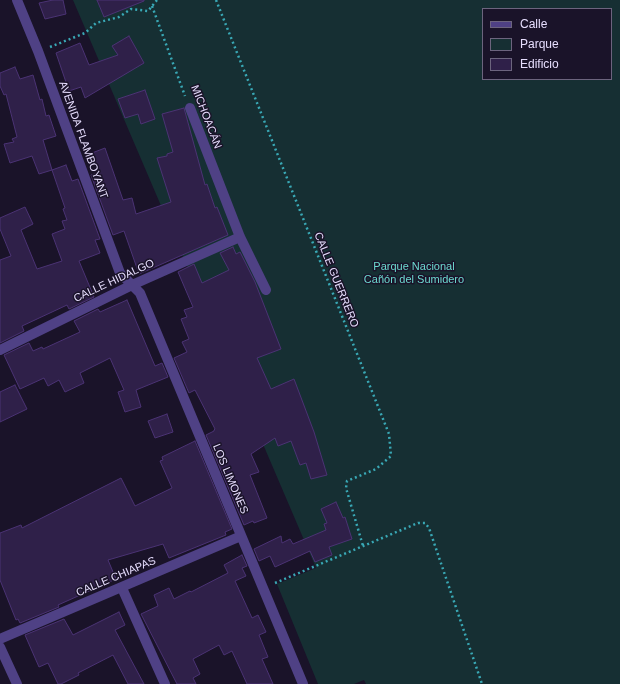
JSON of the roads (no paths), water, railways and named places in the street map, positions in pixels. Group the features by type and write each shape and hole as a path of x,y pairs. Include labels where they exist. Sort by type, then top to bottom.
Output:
{"street":[{"name":"AVENIDA FLAMBOYANT","path":"17,0 38,52 120,273 132,285"},
{"name":"MICHOACÁN","path":"190,108 240,237 266,290"},
{"name":"CALLE HIDALGO","path":"0,350 132,285 240,237"},
{"name":"LOS LIMONES","path":"132,285 140,293 303,684"},
{"name":"CALLE CHIAPAS","path":"0,639 241,536"},
{"path":"122,588 165,684"},
{"path":"0,647 17,684"}],"park label":[{"name":"Parque Nacional Cañón del Sumidero","path":"414,273"}]}
